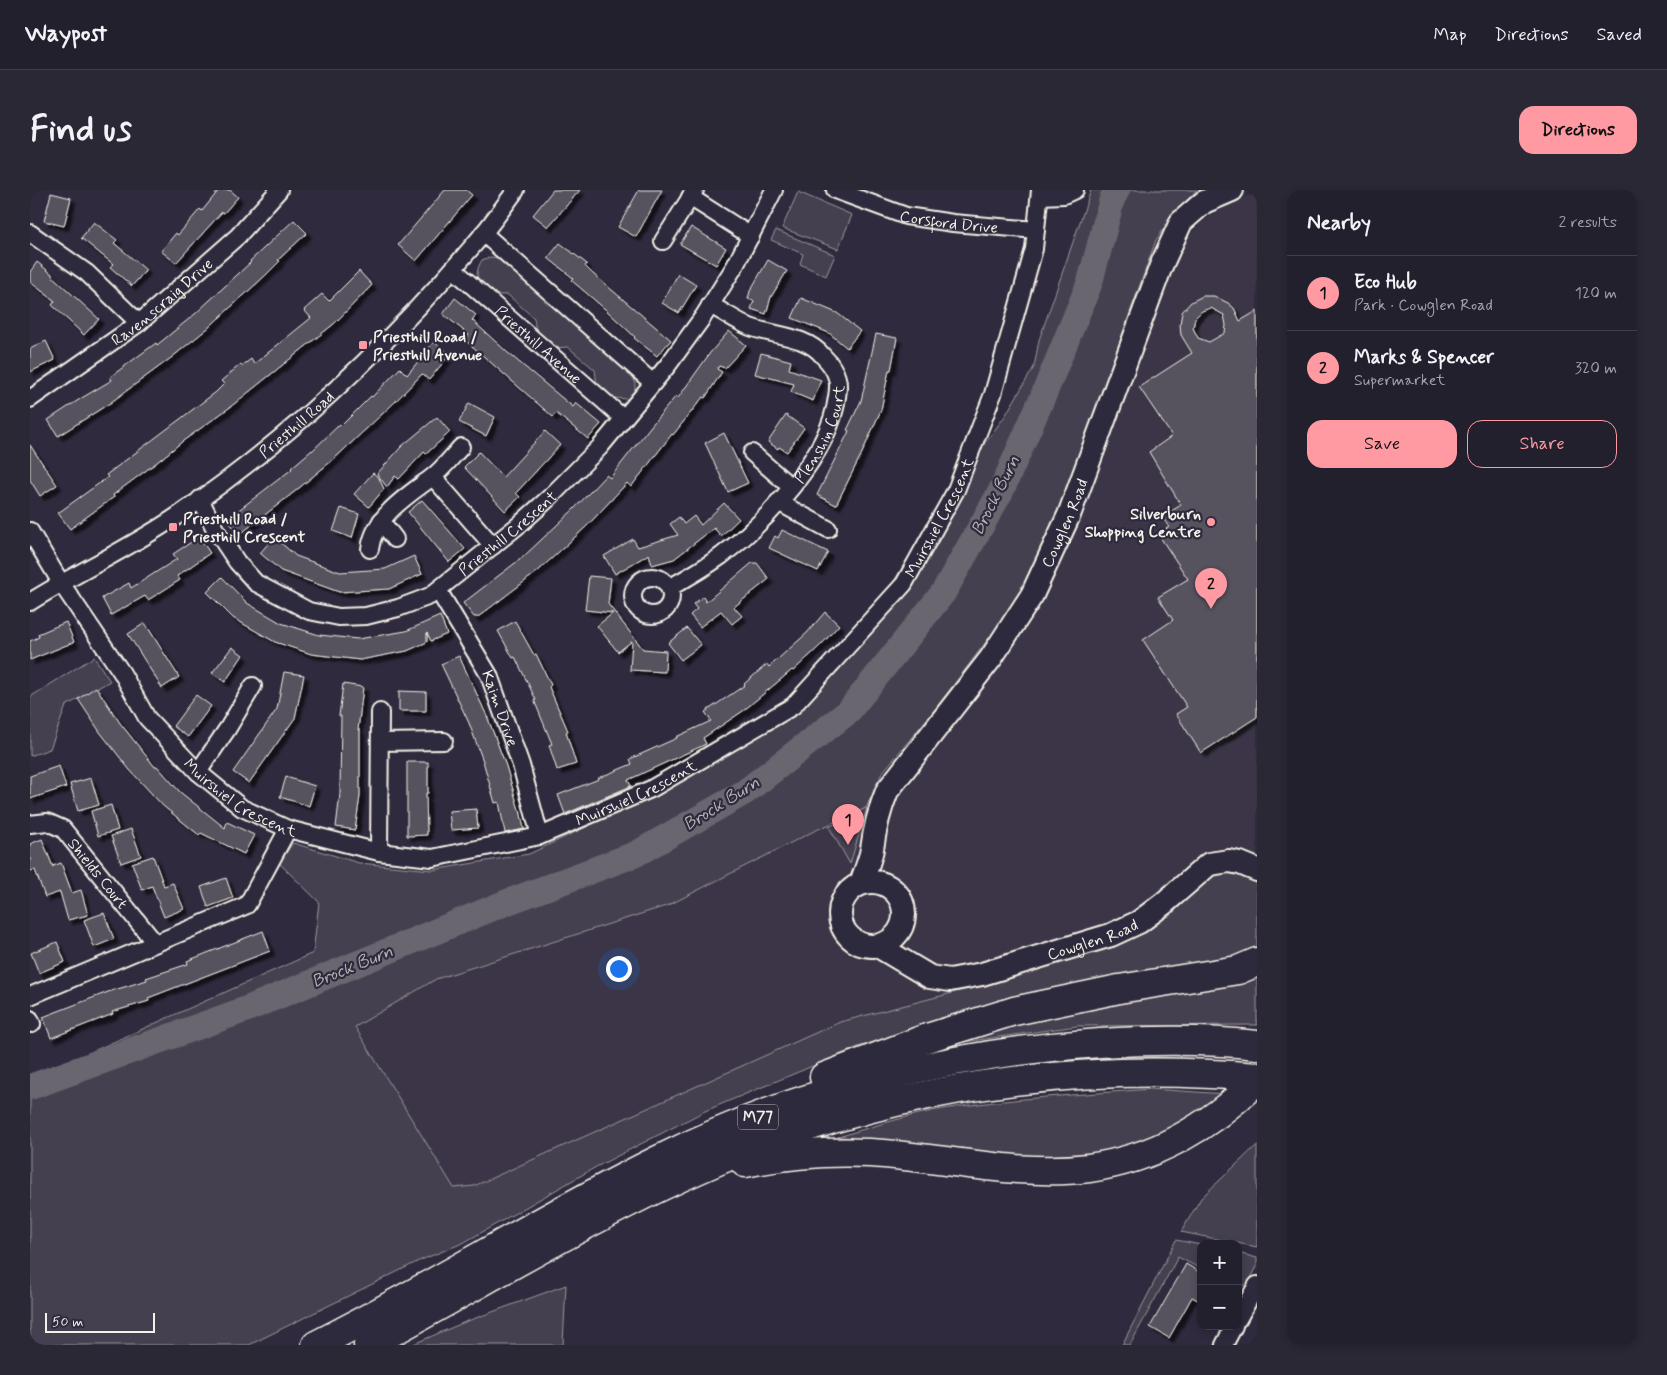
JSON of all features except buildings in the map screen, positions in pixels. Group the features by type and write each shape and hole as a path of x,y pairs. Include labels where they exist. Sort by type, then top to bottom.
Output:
{"highway":[{"path":"660,1159 771,1098 932,1036 1014,1011 1119,989 1238,970 1257,962"},
{"name":"M77","path":"316,1345 442,1278 590,1195 660,1159 724,1129 812,1097 934,1065 1017,1050 1060,1046 1176,1041 1252,1044"},
{"name":"M77","path":"368,1345 610,1213 682,1177 758,1144 821,1122 889,1104 955,1090 1026,1080 1116,1073 1221,1074 1257,1078"},
{"path":"682,1177 781,1156 812,1152 871,1153 1039,1170 1089,1168 1137,1157 1176,1141 1227,1108 1257,1078"}],"street":[{"name":"Ravenscraig Drive","path":"30,399 139,323 238,236 279,190"},
{"name":"Priesthill Road","path":"30,602 141,540 251,463 363,365 453,269 516,190"},
{"name":"Priesthill Crescent","path":"200,499 220,537 237,562 256,583 309,610 339,617 366,616 398,608 430,596 549,498 600,447 653,383 710,305 735,266 774,190"},
{"name":"Corsford Drive","path":"835,190 906,216 953,223 1036,230"},
{"path":"1040,193 1064,195 1075,190"},
{"name":"Cowglen Road","path":"872,883 873,836 887,791 992,658 1032,595 1069,515 1161,266 1181,222 1204,202 1232,190"},
{"path":"664,241 693,193 751,236"},
{"name":"Muirshiel Crescent","path":"30,531 61,583 122,673 147,718 198,772 242,808 288,829 379,852 432,858 540,836 651,789 793,706 904,584 956,490 993,394 1034,249 1040,193"},
{"path":"30,233 86,273 139,323"},
{"path":"483,233 653,383"},
{"name":"Priesthill Avenue","path":"453,269 624,418"},
{"name":"Plenshin Court","path":"669,588 696,573 722,555 755,526 778,502 814,456 828,430 836,409 838,378 823,354 804,342 749,327 710,305"},
{"path":"370,549 371,539 381,521 406,496 433,477 461,447"},
{"name":"Plenshin Court","path":"752,453 791,487"},
{"path":"433,477 493,546"},
{"path":"778,502 828,529"},
{"path":"381,521 396,539"},
{"name":"Kaim Drive","path":"438,590 489,675 521,765 540,836"},
{"path":"198,772 228,728 253,686"},
{"path":"379,852 380,712"},
{"path":"380,742 444,741"},
{"name":"Shields Court","path":"30,824 47,822 63,829 155,943"},
{"path":"30,996 248,905 288,829"},
{"name":"Cowglen Road","path":"878,946 930,977 950,980 982,974 1111,935 1140,922 1209,864 1230,861 1256,870"},
{"path":"872,883 891,887 902,902 904,918 898,933 886,944 878,946 866,946 856,942 847,935 840,919 839,910 842,901 853,887 872,883"},
{"path":"898,933 912,967"},
{"path":"1242,1312 1257,1285"},
{"path":"1224,1345 1232,1330"}],"shaded area":[{"path":"1091,190 1197,190 1175,212 1156,240 1063,501 1032,573 995,630 936,708 882,773 866,808 814,831 669,905 436,979 355,1027 454,1188 474,1186 840,1022 956,992 1121,941 1171,915 1208,878 1233,872 1257,884 1257,950 1249,955 948,1018 858,1047 705,1111 596,1167 463,1243 421,1260 249,1345 30,1345 30,1076 46,1072 313,953 319,902 279,863 293,843 359,863 432,870 529,854 650,797 782,707 885,596 944,498 1005,416 1034,367 1039,340"},
{"path":"798,192 852,215 838,249 782,228"},
{"path":"1248,196 1257,196 1257,883 1251,880 1209,878 1171,915 1121,941 956,992 840,1022 474,1186 453,1188 355,1026 436,979 669,905 814,831 866,808 893,801 995,670 1050,587 1115,425 1176,257 1187,238 1202,222 1226,206"},
{"path":"776,230 835,255 826,276 800,264 803,254 771,240"},
{"path":"490,257 500,258 635,377 635,391 628,399 614,398 597,385 595,370 568,347 554,348 536,332 534,318 508,295 494,295 481,283 477,276 479,266 482,260"},
{"path":"94,657 110,681 66,706 50,749 30,756 30,697"},
{"path":"867,808 850,864 829,827"},
{"path":"1257,973 1257,1025 1077,1026 928,1047 1001,1023"},
{"path":"1150,1089 1226,1094 1157,1138 1083,1160 819,1143 892,1121 937,1110 1017,1100"},
{"path":"1257,1145 1257,1247 1242,1244 1242,1240 1222,1240 1181,1232 1201,1198"},
{"path":"1176,1240 1197,1244 1197,1267 1178,1257 1130,1345 1122,1345"},
{"path":"1242,1254 1257,1258 1257,1267 1247,1285 1242,1286"},
{"path":"566,1285 563,1345 411,1345 465,1322"}],"waterway":[{"name":"Brock Burn","path":"30,1087 247,1009 505,903 636,854 745,792 848,712 943,593 1001,491 1044,394 1090,282 1112,199 1117,190"}],"place":[{"name":"Priesthill Road / Priesthill Avenue","path":"363,345"},
{"name":"Silverburn Shopping Centre","path":"1211,522"},
{"name":"Priesthill Road / Priesthill Crescent","path":"173,527"},
{"name":"Marks & Spencer","path":"1211,609"},
{"name":"Eco Hub","path":"848,845"}]}
